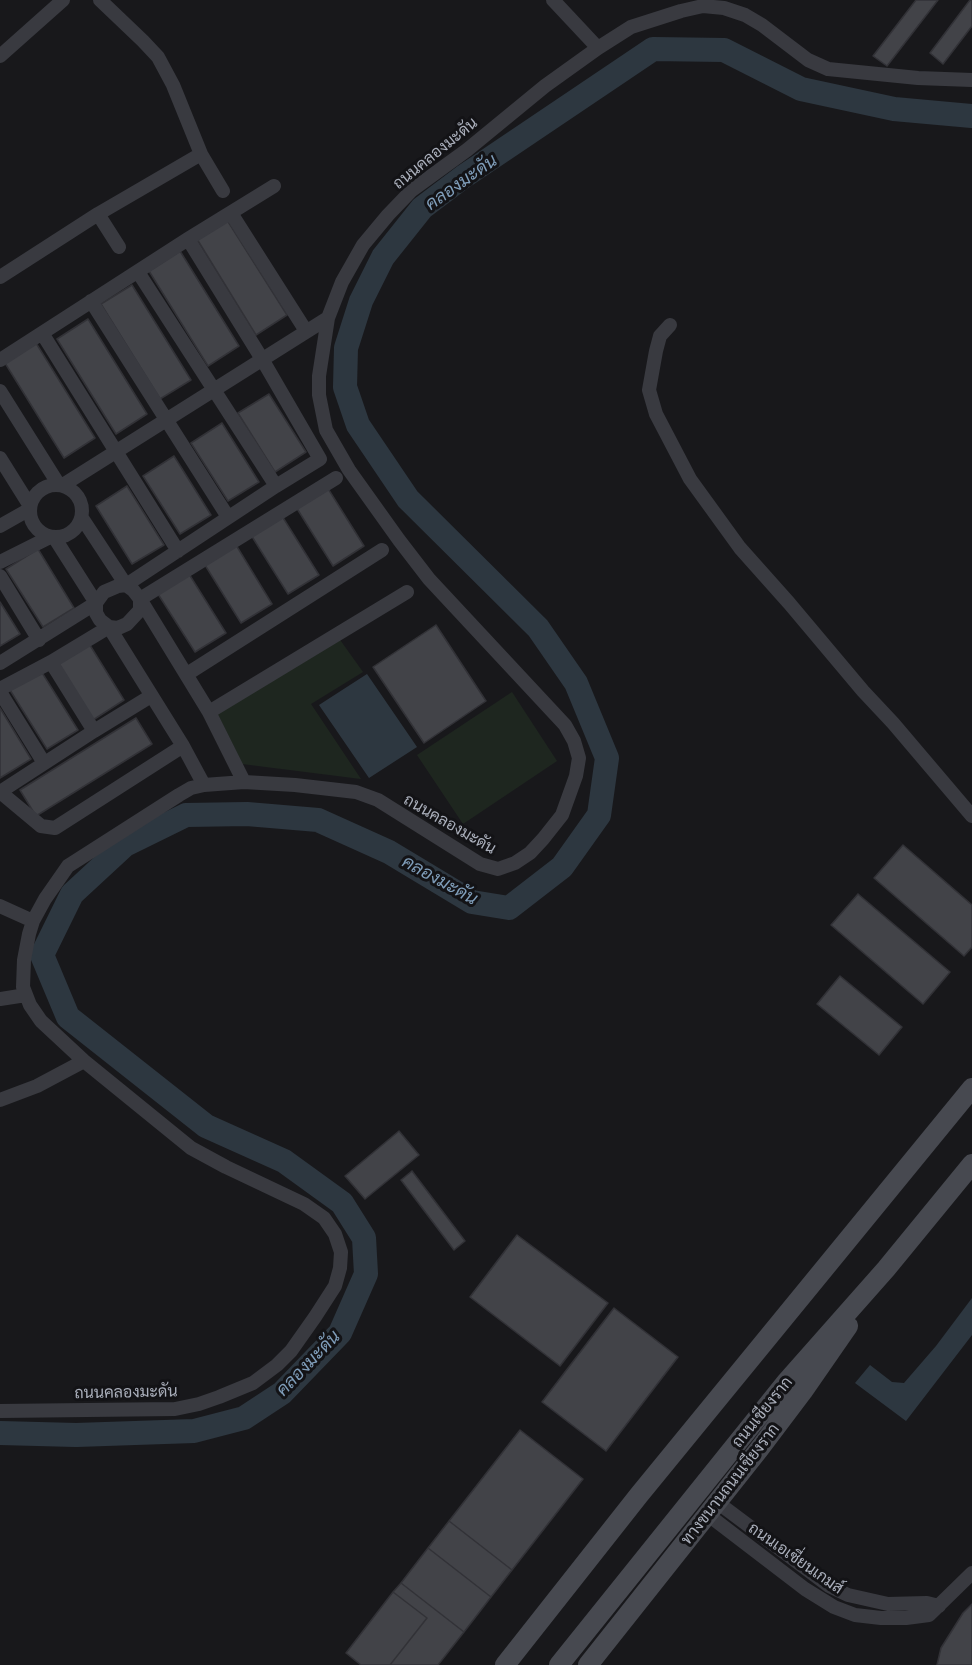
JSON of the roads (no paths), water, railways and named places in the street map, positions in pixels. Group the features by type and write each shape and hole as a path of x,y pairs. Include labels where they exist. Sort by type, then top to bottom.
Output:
{"main road":[{"path":"505,1665 639,1494 972,1088"},
{"name":"ถนนเชียงราก","path":"559,1665 787,1381 886,1269 972,1164"},
{"name":"ทางขนานถนนเชียงราก","path":"588,1665 803,1391 886,1269"}],"street":[{"path":"0,56 63,0"},
{"path":"100,0 158,57 173,85 201,154 224,190"},
{"path":"553,0 598,48"},
{"name":"ถนนคลองมะดัน","path":"0,1411 176,1409 199,1404 253,1383 291,1351 335,1286 340,1268 341,1252 335,1234 324,1218 304,1204 190,1148 84,1060 41,1021 30,1005 23,987 24,960 33,921 68,866 191,788 244,782 356,792 378,800 480,864 498,869 515,863 530,853 543,839 562,815 576,776 579,758 565,725 429,579 349,470 326,430 319,395 319,376 328,318 342,282 363,245 388,214 412,190 467,150 544,86 598,48 631,27 703,6 724,8 745,15 808,60 828,69 918,78 972,80"},
{"path":"0,277 98,214 201,154"},
{"path":"0,360 274,186"},
{"path":"231,213 306,331"},
{"path":"98,214 119,247"},
{"path":"0,663 96,603 104,592 126,585 320,459 188,239"},
{"path":"138,272 276,486"},
{"path":"91,301 228,517"},
{"path":"204,785 183,746 109,627 100,621 96,613 96,603 52,537 43,534 33,523 30,507 41,489 46,486 61,485 328,318"},
{"path":"670,325 660,336 649,390 656,414 690,479 740,548 972,816"},
{"path":"42,333 178,551"},
{"path":"0,391 61,485 76,492 82,506 82,518 73,531 66,535 52,537 0,562"},
{"path":"0,458 30,507"},
{"path":"140,600 336,478"},
{"path":"0,526 30,507"},
{"path":"82,518 126,585 140,600 187,674 244,782"},
{"path":"187,674 382,550"},
{"path":"0,576 39,640"},
{"path":"209,712 407,592"},
{"path":"44,763 0,690 109,627 118,628 127,624 140,610 140,600"},
{"path":"51,662 94,731"},
{"path":"151,696 0,792 41,826 55,828 183,746"},
{"path":"0,906 33,921"},
{"path":"0,999 26,995"},
{"path":"0,1100 37,1086 84,1060"},
{"name":"ถนนเอเซี่ยนเกมส์","path":"712,1508 830,1586 848,1595 888,1604 939,1606"},
{"name":"ถนนเอเซี่ยนเกมส์","path":"712,1508 805,1589 834,1607 855,1615 881,1618 929,1615 972,1573"},
{"path":"822,1599 830,1586"}],"waterway":[{"name":"คลองมะดัน","path":"0,1433 76,1435 194,1431 244,1418 282,1393 340,1333 366,1274 364,1238 342,1203 284,1161 206,1126 68,1017 42,955 72,894 125,845 186,815 247,814 318,820 389,852 472,902 509,908 562,867 599,815 607,758 576,683 538,628 408,499 358,425 345,387 346,348 361,301 383,257 422,208 463,177 653,49 724,50 801,89 894,109 972,116"}]}
